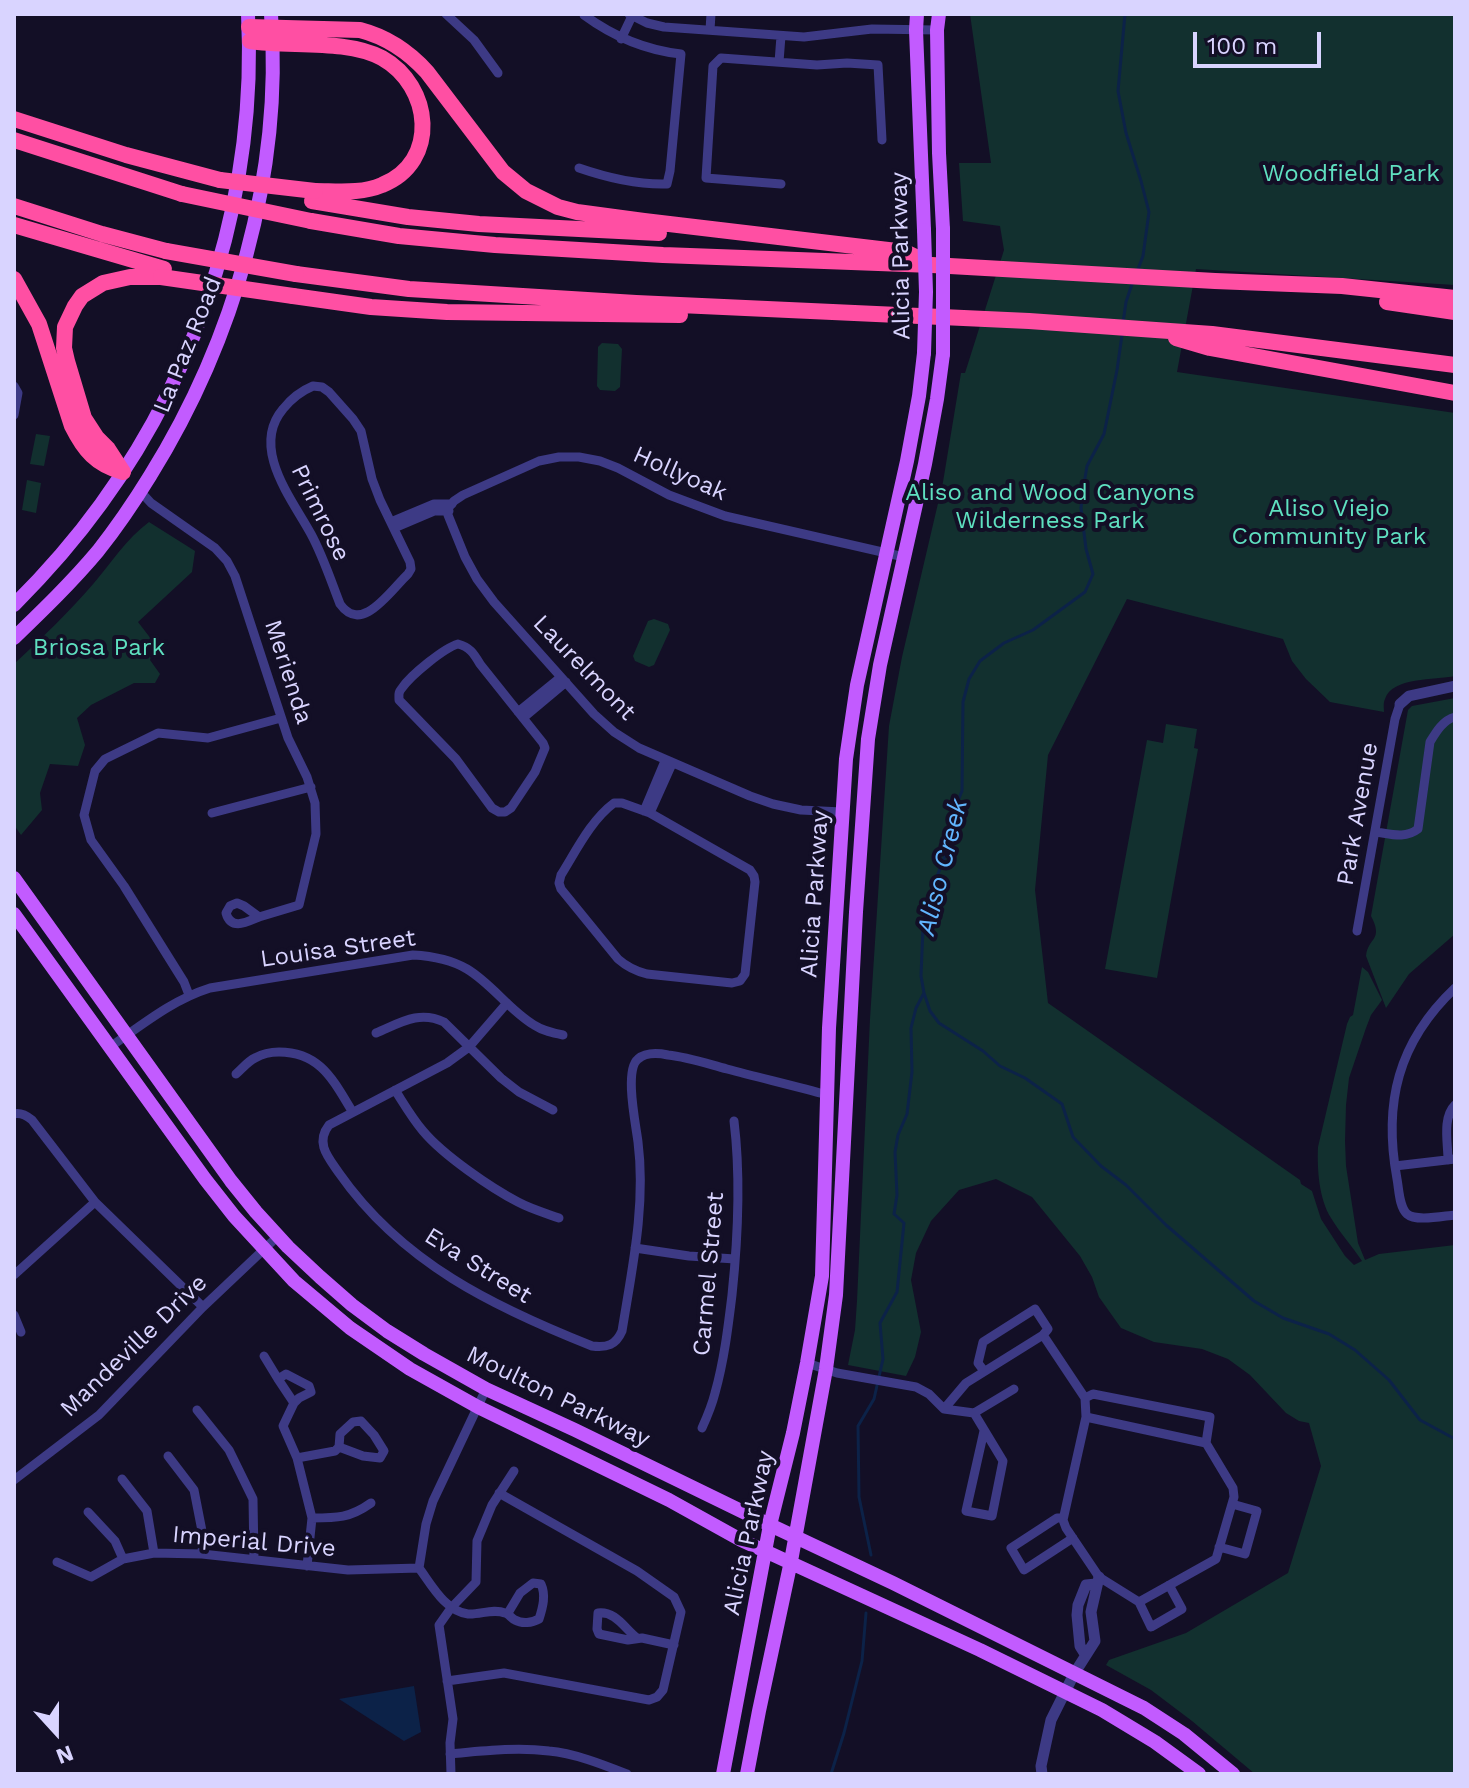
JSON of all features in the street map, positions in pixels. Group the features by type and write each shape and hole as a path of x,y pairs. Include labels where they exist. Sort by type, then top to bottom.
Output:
{"highway":[{"path":"249,28 360,30 375,34 402,49 427,72 503,172 526,191 558,207 765,237 905,252 932,265"},
{"path":"272,29 370,52 405,76 421,110 423,132 420,144 416,155 401,174 369,190 313,196"},
{"path":"14,119 112,151 220,180 408,217 479,224 765,237"},
{"path":"14,140 182,194 399,236 663,255 1342,286 1455,298"},
{"path":"14,206 166,251 296,274 409,289 1152,330 1455,393"},
{"path":"14,225 162,273 371,307 447,312 681,315 865,313"},
{"path":"123,472 90,429 79,406 64,348 65,327 82,296 92,289 116,279 162,273"},
{"path":"14,279 39,324 79,439 105,468 123,472"},
{"path":"1215,281 1455,312"},
{"path":"1211,341 1455,365"}],"main road":[{"name":"Alicia Parkway","path":"723,1774 770,1525 793,1433 822,1276 829,1028 846,759 857,685 907,461 924,353 926,292 917,14"},
{"name":"Alicia Parkway","path":"747,1774 791,1561 826,1369 836,1295 868,739 880,665 925,464 943,354 939,14"},
{"name":"La Paz Road","path":"14,605 71,543 101,504 176,380 208,299 227,232 246,121 249,28"},
{"name":"La Paz Road","path":"14,638 98,551 140,491 172,441 217,342 237,285 266,160 272,99 272,29"},
{"path":"123,472 140,491"},
{"path":"856,912 850,892 853,825 842,812 854,802 859,749 868,739"},
{"name":"Moulton Parkway","path":"14,878 231,1181 278,1236 352,1305 412,1346 486,1389 795,1536 1155,1714 1233,1774"},
{"name":"Moulton Parkway","path":"14,914 205,1179 263,1249 294,1281 379,1350 478,1407 669,1500 741,1540 1102,1710 1199,1774"},
{"path":"828,1095 846,1096"},
{"path":"741,1540 756,1568 759,1588"}],"street":[{"path":"446,14 474,40 498,73"},
{"path":"710,30 711,14"},
{"path":"579,168 614,180 667,184 681,54 621,39 584,15"},
{"path":"621,39 630,15 664,27 781,36 804,37 872,29 937,30"},
{"path":"779,62 781,36"},
{"path":"781,184 706,178 713,66 721,58 817,65 878,65 882,140"},
{"name":"Primrose","path":"313,386 322,387 353,419 361,431 372,479 393,525 411,569 370,612 353,616 345,612 340,604 314,539 272,457 271,436 280,413 290,401 313,386"},
{"path":"14,415 18,396 15,387"},
{"name":"Hollyoak","path":"450,508 463,495 539,461 579,457 618,468 669,495 725,516 904,557"},
{"name":"Merienda","path":"140,491 151,503 215,548 227,561 235,576 288,738 311,787 316,834 299,905 259,917"},
{"path":"393,525 450,508"},
{"name":"Laurelmont","path":"450,508 451,524 477,579 563,680 614,732 668,762 773,804 801,810 842,812"},
{"path":"466,645 520,715 543,743 544,753 511,808 499,812 492,808 456,759 402,705 399,694 415,674 451,646 466,645"},
{"path":"520,715 563,680"},
{"path":"1400,704 1409,696 1455,686"},
{"name":"Park Avenue","path":"1357,931 1400,704"},
{"path":"1376,832 1400,836 1411,835 1418,829 1430,742 1449,718 1455,717"},
{"path":"189,995 124,886 91,840 84,815 95,771 105,759 154,734 208,738 281,718"},
{"path":"647,812 668,762"},
{"path":"212,813 311,787"},
{"path":"614,803 622,803 647,812 750,870 754,876 745,974 740,981 732,983 647,974 626,966 561,889 561,875 591,828 608,808 614,803"},
{"name":"Louisa Street","path":"110,1047 172,1004 210,988 413,955 433,956 466,968 533,1025 563,1035"},
{"path":"1455,988 1422,1026 1401,1069 1391,1118 1395,1166 1402,1205 1407,1214 1418,1218 1455,1215"},
{"path":"236,1074 255,1058 272,1052 304,1056 321,1065 352,1111 447,1063 469,1047 507,1003"},
{"path":"376,1033 419,1016 444,1022 501,1078 519,1092 553,1110"},
{"path":"735,1259 635,1248 640,1170 633,1102 634,1063 647,1054 682,1057 828,1095"},
{"path":"395,1090 426,1134 490,1186 520,1203 559,1218"},
{"path":"1395,1166 1451,1160 1447,1118 1455,1105"},
{"name":"Eva Street","path":"352,1111 329,1125 322,1139 323,1149 348,1185 376,1218 441,1272 530,1321 592,1346 612,1344 622,1331 635,1248"},
{"path":"16,1113 32,1120 95,1202 203,1307"},
{"name":"Carmel Street","path":"702,1428 715,1396 720,1373 735,1259 737,1149 734,1121"},
{"path":"14,1275 95,1202"},
{"name":"Mandeville Drive","path":"14,1480 99,1415 203,1307 278,1236"},
{"path":"944,1409 966,1383 1043,1335 1048,1329 1035,1309 983,1342 978,1363 984,1371"},
{"path":"14,1315 21,1332"},
{"path":"1043,1335 1085,1398 1086,1417 1063,1518 1066,1528 1098,1580 1139,1602 1151,1627 1182,1609 1169,1585"},
{"path":"264,1356 294,1403"},
{"path":"807,1363 913,1387 929,1394 944,1409 974,1413 1014,1389"},
{"path":"278,1379 286,1374 309,1386 311,1392 294,1403 283,1426 297,1458 312,1518 307,1566"},
{"path":"486,1389 433,1501 419,1568 451,1608 467,1614 508,1613 514,1620 524,1622 539,1619 544,1604 541,1584 533,1583 520,1593 508,1613"},
{"path":"1085,1398 1093,1394 1210,1417 1206,1443 1233,1488 1234,1497 1216,1559 1139,1602"},
{"path":"197,1410 229,1450 253,1499 254,1559"},
{"path":"974,1413 1003,1461 992,1516 966,1511 984,1431"},
{"path":"1086,1417 1206,1443"},
{"path":"297,1458 335,1451 339,1447 340,1434 353,1422 361,1421 384,1451 380,1458 363,1456 339,1447"},
{"path":"168,1456 194,1490 203,1536 202,1554"},
{"path":"451,1774 453,1719 439,1625 476,1582 477,1541 492,1505 514,1471"},
{"path":"122,1479 147,1511 154,1553"},
{"path":"447,1681 504,1673 649,1700 663,1690 681,1612 674,1597 637,1571 499,1493"},
{"path":"312,1518 342,1518 359,1512 371,1503"},
{"path":"1219,1547 1245,1554 1257,1511 1232,1504"},
{"path":"88,1512 115,1541 123,1559"},
{"path":"1063,1518 1057,1518 1011,1548 1024,1570 1073,1538"},
{"name":"Imperial Drive","path":"57,1562 91,1577 123,1559 154,1553 202,1554 348,1570 419,1568"},
{"path":"1042,1774 1051,1720 1085,1654 1095,1641 1091,1612 1098,1580"},
{"path":"637,1638 674,1645"},
{"path":"450,1754 505,1749 553,1751 627,1774"}],"green space":[{"path":"970,14 1455,14 1455,285 1196,269 1177,372 1455,413 1455,676 1415,681 1396,687 1385,699 1384,712 1330,702 1292,661 1283,639 1127,599 1048,755 1035,890 1048,1003 1300,1180 1312,1191 1321,1219 1354,1265 1362,1261 1335,1224 1321,1193 1318,1147 1347,1024 1353,1015 1362,967 1368,972 1382,1000 1371,1015 1349,1078 1346,1166 1358,1243 1365,1260 1379,1254 1455,1245 1455,1774 1255,1774 1151,1690 1106,1665 1109,1660 1186,1633 1288,1573 1321,1466 1309,1423 1286,1413 1250,1375 1228,1359 1202,1349 1154,1342 1121,1328 1099,1297 1080,1256 1032,1197 996,1179 959,1190 931,1221 916,1253 911,1280 921,1332 906,1376 848,1365 857,1301 870,1019 889,726 943,482 961,373 965,373 1004,250 1000,226 963,221 959,163 991,163"},
{"path":"602,343 618,344 622,349 620,387 615,391 600,390 597,386 598,347"},
{"path":"36,434 50,436 44,466 30,464"},
{"path":"27,480 41,483 36,513 22,510"},
{"name":"Briosa Park","path":"149,522 195,551 192,572 138,622 155,644 150,660 160,674 155,683 134,683 91,705 77,718 85,745 78,766 50,764 40,793 42,810 21,835 14,825 14,664 75,604 126,543"},
{"path":"654,619 668,624 670,630 654,665 649,667 635,661 633,656 648,621"},
{"path":"1455,698 1455,934 1409,974 1386,1008 1366,956 1376,935 1371,916 1408,710 1412,706"},
{"path":"1166,724 1197,729 1194,748 1198,749 1157,978 1105,969 1147,740 1163,743"}],"water":[{"path":"414,1686 421,1732 404,1741 339,1699"}],"waterway":[{"name":"Aliso Creek","path":"1125,14 1118,91 1126,133 1149,212 1143,256 1138,269"},
{"name":"Aliso Creek","path":"1123,323 1132,284"},
{"name":"Aliso Creek","path":"1122,335 1104,434 1087,466 1083,490 1081,508 1086,549 1093,574 1085,592 1033,630 1004,643 980,661 969,679 963,702 962,791 923,927 921,976 924,993 930,1011 939,1023 1062,1104 1073,1137 1101,1166 1254,1301 1283,1318 1329,1334 1355,1350 1389,1380 1420,1420 1455,1439"},
{"path":"871,1555 859,1497 858,1426 874,1399 883,1359 880,1323 897,1292 904,1223 894,1214 897,1195 895,1152 907,1114 912,1072 911,1028 924,993"},
{"path":"831,1774 862,1661 866,1613"}],"park label":[{"name":"Woodfield Park","path":"1351,174"},
{"name":"Aliso and Wood Canyons Wilderness Park","path":"1050,507"},
{"name":"Aliso Viejo Community Park","path":"1329,523"}]}
